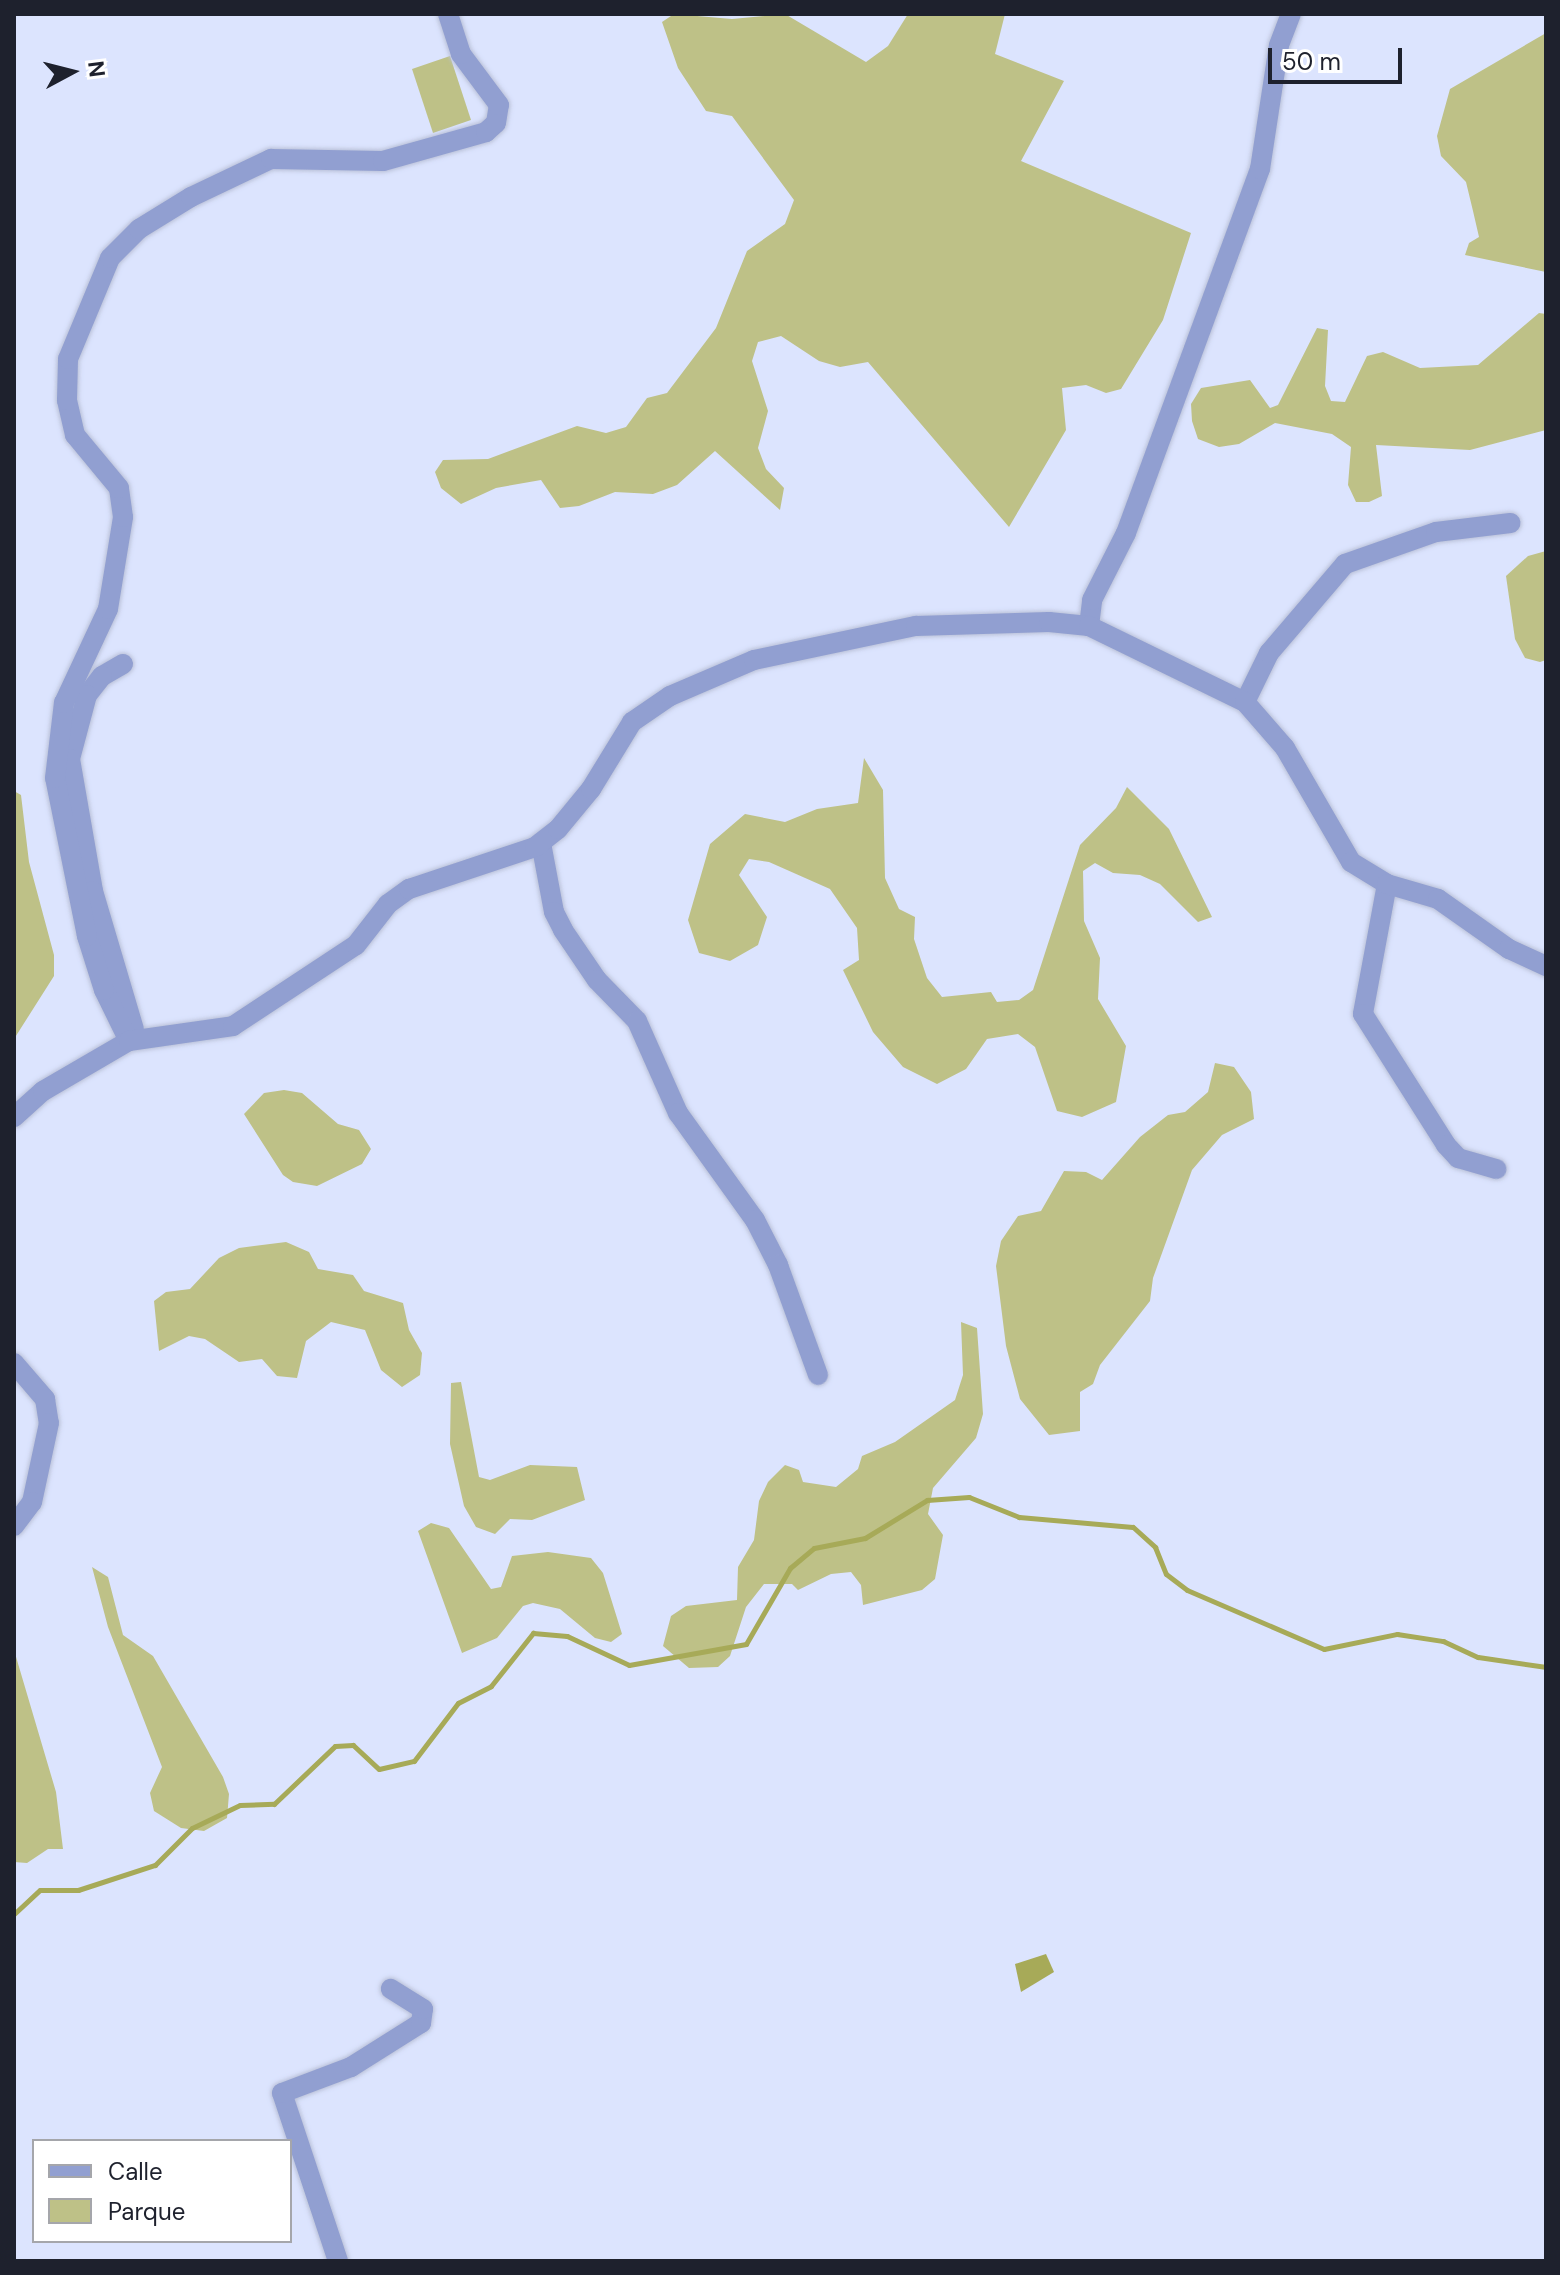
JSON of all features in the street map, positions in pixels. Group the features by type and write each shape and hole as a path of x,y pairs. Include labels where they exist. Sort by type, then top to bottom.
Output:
{"street":[{"path":"133,1041 104,990 87,936 55,778 64,703 108,609 123,517 119,488 75,435 67,400 68,359 110,258 139,229 191,197 271,159 383,161 451,146 486,132 496,123 499,105 461,54 448,14"},
{"path":"1089,626 1092,600 1126,533 1260,169 1279,45 1291,14"},
{"path":"1245,702 1269,653 1345,564 1436,532 1510,523"},
{"path":"14,1117 43,1091 133,1041 233,1026 356,945 388,904 409,889 516,857 541,843 591,789 632,722 670,696 726,671 781,653 916,626 1049,622 1089,626 1245,702 1285,748 1343,853 1363,873 1387,884 1438,899 1509,949 1546,966"},
{"path":"123,664 102,676 87,695 70,759 93,891 133,1041"},
{"path":"541,843 554,912 563,930 597,980 637,1021 678,1113 755,1220 778,1265 818,1375"},
{"path":"1387,884 1363,1014 1446,1145 1458,1158 1496,1169"},
{"path":"14,1363 45,1399 49,1423 32,1502 14,1526"},
{"path":"338,2261 282,2093 351,2067 421,2023 423,2009 391,1989"}],"green space":[{"path":"674,14 732,19 785,14 866,62 888,46 908,14 1005,14 995,54 1064,81 1021,161 1191,233 1163,320 1121,389 1106,393 1086,385 1062,388 1066,430 1009,527 868,362 840,367 819,361 781,336 758,342 752,361 768,411 758,448 766,469 784,488 780,510 715,451 677,485 653,494 615,492 579,506 560,508 541,480 496,488 461,504 441,488 435,472 443,460 488,459 577,426 606,433 626,427 647,398 667,393 716,328 747,251 785,224 794,200 732,116 706,111 678,68 662,22"},
{"path":"1546,33 1546,272 1465,255 1469,243 1479,237 1473,211 1466,182 1441,156 1437,136 1450,89"},
{"path":"450,56 471,120 433,133 412,69"},
{"path":"1539,313 1546,314 1546,430 1470,450 1376,445 1382,496 1369,502 1356,502 1348,485 1351,447 1332,434 1275,423 1239,444 1219,447 1198,439 1191,404 1201,388 1250,380 1270,408 1278,405 1317,328 1328,330 1325,386 1331,401 1345,402 1367,356 1383,352 1420,368 1478,365"},
{"path":"1546,551 1546,660 1540,662 1525,658 1515,639 1506,576 1528,556"},
{"path":"864,758 883,790 885,878 899,909 915,917 914,939 927,978 942,997 991,992 997,1002 1019,1000 1033,990 1080,845 1116,808 1127,787 1169,829 1212,917 1198,922 1160,884 1140,875 1113,873 1095,863 1083,871 1084,921 1100,958 1098,999 1126,1046 1116,1102 1082,1117 1057,1111 1035,1047 1018,1034 987,1039 966,1069 937,1084 903,1067 873,1032 843,970 859,960 857,928 830,889 769,862 749,859 739,875 767,917 758,945 730,961 699,953 688,920 710,844 745,814 785,822 817,809 858,803"},
{"path":"14,791 21,795 29,862 54,955 54,976 14,1039"},
{"path":"1215,1063 1234,1067 1251,1092 1254,1119 1222,1135 1192,1170 1153,1278 1150,1301 1100,1365 1093,1384 1080,1392 1080,1431 1049,1435 1020,1399 1006,1346 996,1266 1001,1241 1018,1216 1041,1211 1064,1171 1086,1172 1102,1180 1140,1137 1168,1115 1185,1112 1208,1092"},
{"path":"284,1090 302,1093 338,1124 359,1130 371,1149 362,1164 317,1186 293,1182 283,1175 244,1114 264,1093"},
{"path":"286,1242 309,1252 318,1269 353,1275 364,1291 403,1303 409,1330 422,1353 420,1375 402,1387 381,1370 365,1330 331,1322 306,1341 297,1378 277,1376 262,1359 239,1362 205,1339 189,1336 159,1351 154,1301 166,1292 190,1289 219,1258 239,1248"},
{"path":"961,1322 977,1328 983,1414 976,1438 933,1488 928,1514 943,1535 935,1579 922,1590 863,1605 861,1585 851,1572 831,1574 798,1590 792,1584 764,1584 746,1607 730,1656 718,1667 689,1668 663,1646 671,1616 686,1606 737,1600 738,1567 754,1540 759,1501 768,1482 785,1465 799,1470 803,1482 836,1487 858,1469 862,1456 895,1442 955,1400 963,1375"},
{"path":"461,1382 479,1477 490,1480 530,1465 577,1467 585,1500 532,1520 510,1519 495,1534 476,1527 464,1506 450,1444 451,1383"},
{"path":"431,1523 449,1528 491,1589 501,1587 512,1556 548,1552 591,1558 603,1573 622,1634 611,1642 595,1638 560,1609 533,1603 523,1606 497,1638 462,1653 418,1531"},
{"path":"92,1567 108,1577 123,1635 153,1656 223,1777 229,1794 227,1818 204,1831 181,1828 154,1811 150,1793 162,1767 108,1627"},
{"path":"14,1650 56,1792 63,1849 48,1849 27,1863 14,1862"}],"shaded area":[{"path":"1046,1954 1054,1972 1021,1992 1015,1964"}],"waterway":[{"path":"14,1914 40,1890 78,1890 155,1865 192,1828 240,1805 274,1804 335,1746 353,1745 379,1769 414,1761 458,1703 491,1686 533,1633 567,1636 629,1665 746,1644 790,1568 814,1548 865,1538 927,1500 969,1497 1019,1517 1133,1527 1155,1547 1166,1574 1187,1590 1324,1649 1397,1634 1443,1641 1478,1657 1546,1667"}]}
